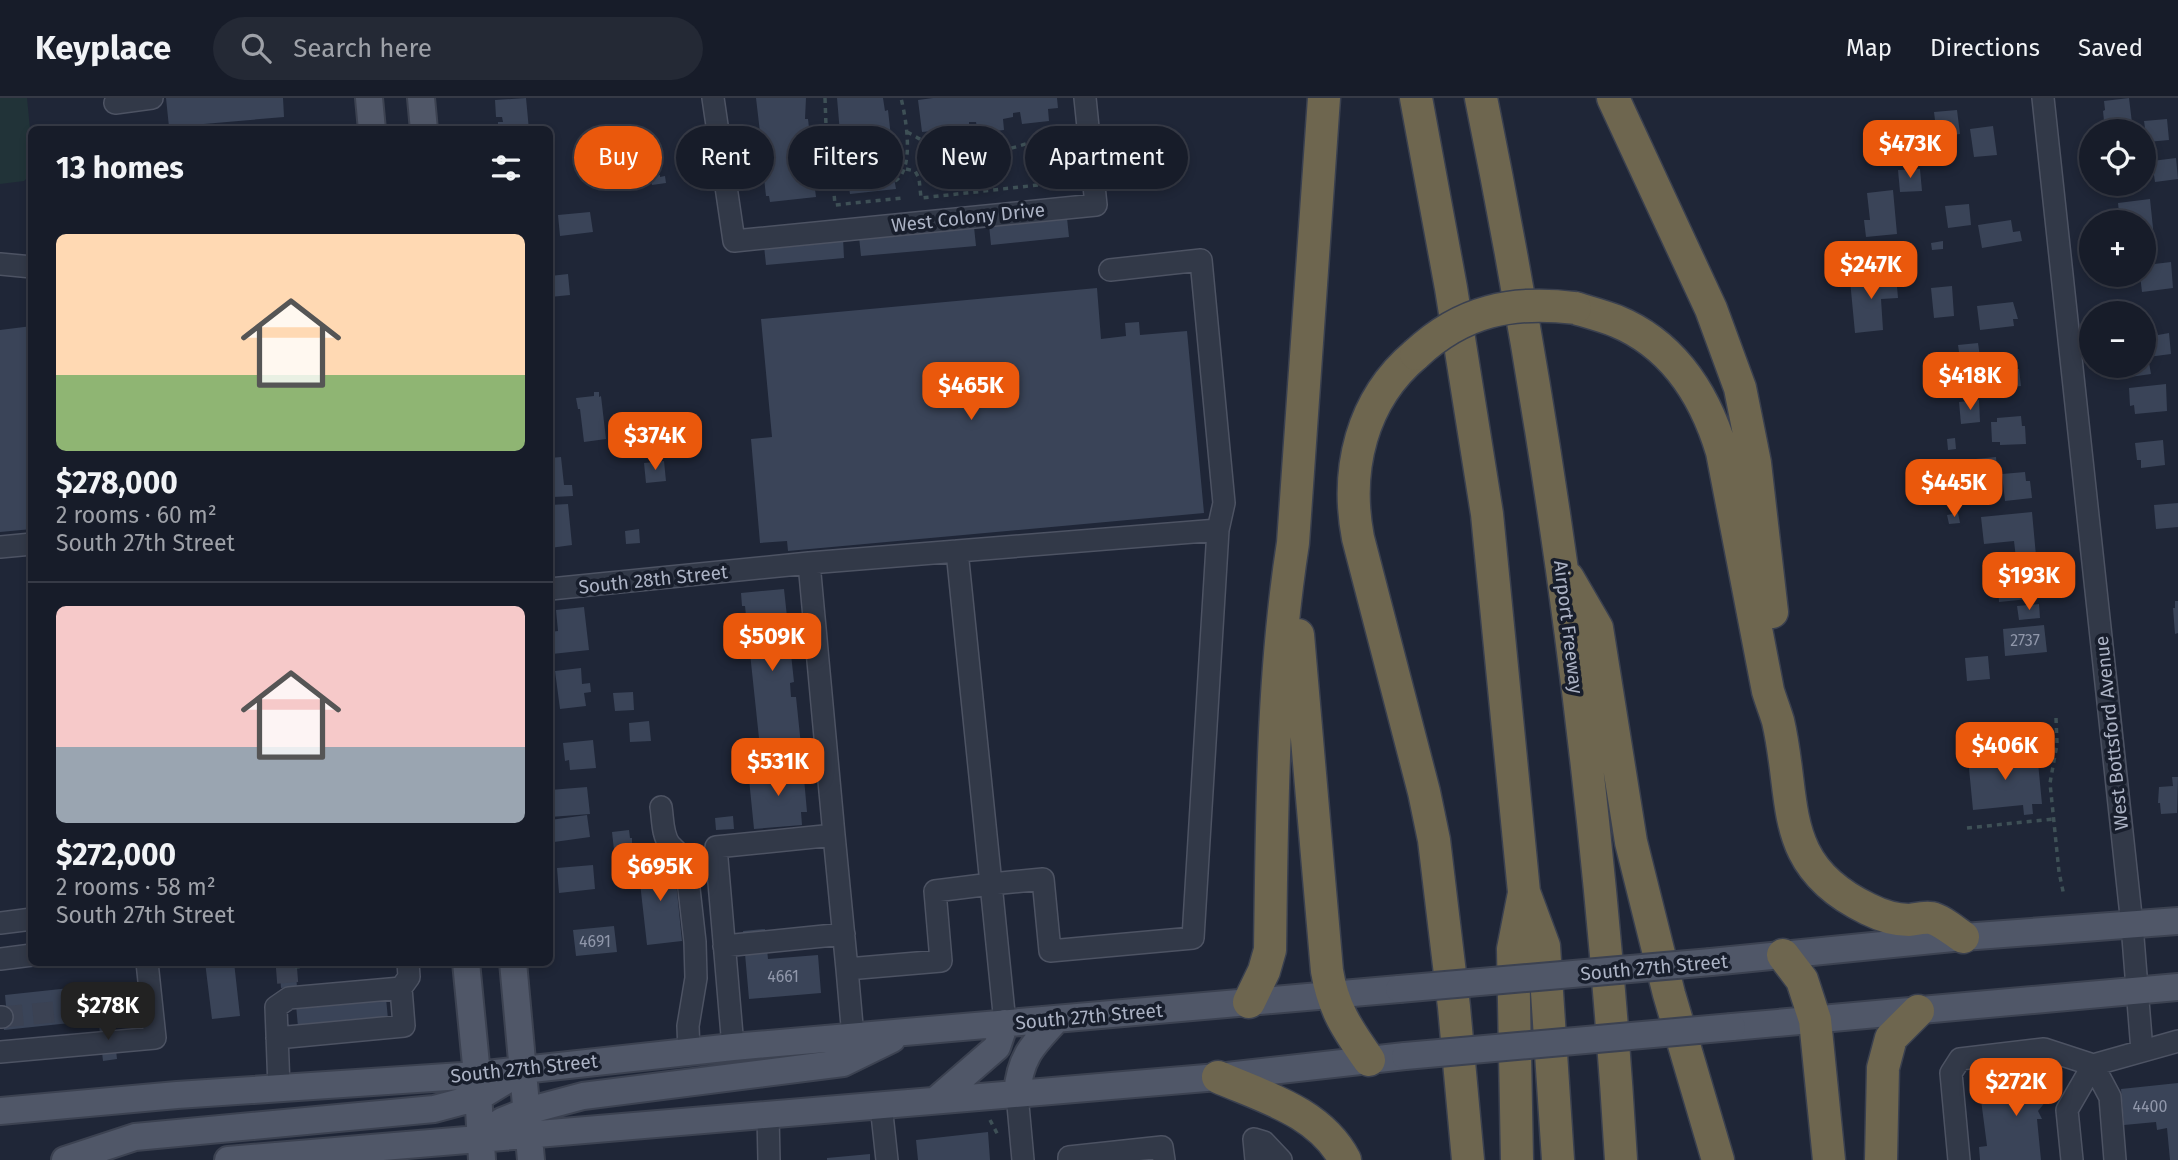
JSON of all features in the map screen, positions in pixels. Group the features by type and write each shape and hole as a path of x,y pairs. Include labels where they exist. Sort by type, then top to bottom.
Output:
{"highway":[{"path":"1249,1002 1265,971 1270,950 1273,794 1285,591 1293,543 1324,98"},
{"path":"1416,98 1451,288 1487,514 1524,892 1544,946 1558,1160"},
{"name":"Airport Freeway","path":"1481,98 1507,225 1561,566 1587,773 1612,1012 1621,1160"},
{"path":"1613,98 1711,309 1740,388 1760,501 1780,689 1778,722"},
{"path":"1468,1160 1454,1007 1434,840 1358,538 1352,502 1356,457 1363,429 1385,387 1403,365 1438,335 1452,327 1497,309 1539,304 1575,308 1617,321 1655,345 1678,365 1713,420 1722,452 1768,691 1778,722 1790,811 1796,835 1818,872 1839,892 1870,910 1897,919 1931,918 1964,937"},
{"path":"1293,543 1299,647 1327,971 1331,996 1350,1033 1369,1059"},
{"path":"1561,566 1597,628 1631,842 1669,994 1718,1160"},
{"path":"1517,1160 1513,949 1524,892"},
{"path":"1783,955 1802,980 1815,1020 1829,1160"},
{"path":"1881,1160 1883,1068 1891,1038 1918,1011"},
{"path":"1218,1077 1306,1117 1331,1140 1345,1160"}],"main road":[{"path":"369,98 372,126"},
{"path":"421,98 424,126"},
{"name":"South 27th Street","path":"524,1069 1057,1018 1331,996 1964,937 2178,921"},
{"path":"466,966 481,1149"},
{"path":"513,966 531,1160"},
{"path":"528,1122 768,1115 1218,1077 1369,1059 2178,988"},
{"path":"1017,1094 1018,1076 1029,1049 1057,1018"},
{"path":"936,1100 997,1047 1005,1023"},
{"path":"228,1160 481,1149 528,1122 583,1096 843,1063 906,1032"},
{"path":"65,1160 135,1137 434,1109 478,1086 502,1084 524,1069"},
{"name":"South 27th Street","path":"0,1111 279,1088 478,1086"}],"street":[{"path":"115,103 152,98"},
{"name":"West Colony Drive","path":"713,98 734,241 1096,205 1094,189"},
{"name":"West Colony Drive","path":"1085,98 1088,126"},
{"name":"West Bottsford Avenue","path":"2043,98 2132,925 2142,1051"},
{"path":"847,969 941,961 935,891 1043,879 1049,951 1193,938 1218,530 1224,503 1201,260 1110,270"},
{"path":"0,264 28,267"},
{"name":"South 28th Street","path":"553,589 809,563 1218,530"},
{"path":"0,547 28,544"},
{"path":"957,551 1005,1023"},
{"path":"809,563 853,1037"},
{"path":"661,807 664,835 686,862 696,978 688,1026 689,1052"},
{"path":"733,1047 716,847 834,835"},
{"path":"0,923 28,920"},
{"path":"724,946 844,934"},
{"path":"0,959 28,956"},
{"path":"0,1052 155,1038 147,966"},
{"path":"277,1038 404,1026 401,988 409,977 408,966"},
{"path":"279,1088 276,1007 289,993 401,988"},
{"path":"116,1006 151,1003"},
{"path":"1959,1160 1951,1073 1959,1059 2044,1049 2093,1065 2178,1041"},
{"path":"2072,1160 2067,1110 2093,1065"},
{"path":"2093,1065 2110,1097 2115,1160"},
{"path":"1017,1094 1023,1160"},
{"path":"881,1105 887,1160"},
{"path":"768,1115 769,1160"},
{"path":"1256,1160 1254,1139 1264,1142 1281,1160"},
{"path":"1069,1160 1069,1157 1162,1147 1164,1160"}],"path":[{"path":"825,98 826,126 835,159 835,205 902,198"},
{"path":"901,98 907,132 906,169 903,174"},
{"path":"907,132 946,152 981,153 1025,144"},
{"path":"906,169 915,172 919,178 921,198 1025,187"},
{"path":"2056,718 2057,744 2050,783 2064,896"},
{"path":"1967,828 2053,819"},
{"path":"296,967 307,966"},
{"path":"990,1121 999,1134 1000,1147"}],"shaded area":[{"path":"0,98 27,98 30,126 28,177 24,181 0,184"}],"building":[{"path":"166,98 283,98 284,117 169,126"},
{"path":"526,98 529,126 498,126 498,122 503,122 502,117 496,117 495,100"},
{"path":"756,98 806,98 805,119 808,119 809,126 788,126 788,189 815,189 816,197 770,202 765,189 774,189 774,126 759,126"},
{"path":"837,98 883,98 890,126 839,126"},
{"path":"1057,98 1058,108 1048,109 1049,121 1022,124 1020,112 1003,119 1004,126 977,126 976,122 969,122 969,126 921,126 918,100"},
{"path":"2129,98 2132,119 2104,119 2104,101"},
{"path":"1957,110 1960,134 1937,137 1934,112"},
{"path":"2167,119 2169,140 2156,141 2156,120"},
{"path":"1993,126 1997,155 1974,157 1970,129"},
{"path":"2176,158 2178,179 2156,182 2156,160"},
{"path":"1920,169 1922,191 1900,192 1898,170"},
{"path":"849,189 896,189 850,194"},
{"path":"1893,190 1897,234 1866,237 1864,220 1870,220 1867,193"},
{"path":"2150,199 2151,210 2119,210 2118,203"},
{"path":"1969,204 1971,225 1948,228 1945,206"},
{"path":"590,212 593,232 560,236 558,215"},
{"path":"1067,218 1069,237 991,245 989,225"},
{"path":"2011,220 2013,232 2020,231 2022,241 1982,248 1978,225"},
{"path":"974,227 976,246 861,256 859,237"},
{"path":"843,238 844,258 766,265 764,246"},
{"path":"1943,241 1943,249 1932,250 1931,243"},
{"path":"2171,262 2173,288 2142,292 2141,287 2156,287 2156,264"},
{"path":"568,274 570,295 553,297 553,276"},
{"path":"1896,275 1898,298 1881,299 1883,330 1855,333 1850,280"},
{"path":"1952,286 1954,316 1934,318 1931,288"},
{"path":"1097,288 1101,339 1126,336 1125,323 1139,322 1140,335 1187,331 1204,513 788,551 787,541 760,543 751,439 772,437 761,319"},
{"path":"2013,302 2018,319 2013,319 2014,326 1980,330 1977,306"},
{"path":"28,326 28,529 0,532 0,330"},
{"path":"2156,332 2158,335 2169,333 2171,354 2156,356"},
{"path":"1978,343 1980,357 1945,360 1944,353 1959,352 1958,345"},
{"path":"2014,360 2015,369 2019,369 2021,386 1994,389 1991,363"},
{"path":"2166,384 2167,411 2135,414 2134,405 2130,406 2129,388"},
{"path":"594,392 599,392 599,397 601,396 606,439 584,442 576,398 594,396"},
{"path":"1979,400 1980,422 1961,424 1959,402"},
{"path":"2021,416 2022,426 2025,426 2026,444 2000,445 2000,442 1992,442 1991,422 1997,422 1997,418"},
{"path":"1955,438 1956,449 1948,450 1947,439"},
{"path":"2163,440 2165,465 2141,468 2135,443"},
{"path":"561,457 564,485 572,485 573,496 553,497 553,458"},
{"path":"1996,457 1997,470 1985,472 1986,480 1958,485 1955,461"},
{"path":"664,461 666,481 646,483 644,463"},
{"path":"2025,472 2026,481 2030,481 2032,498 2005,501 2002,474"},
{"path":"2178,503 2178,527 2156,529 2154,505"},
{"path":"568,504 572,545 553,548 553,505"},
{"path":"2032,512 2036,556 2016,558 2014,541 1984,544 1981,517"},
{"path":"1958,513 1960,523 1949,524 1947,515"},
{"path":"639,529 640,543 626,544 625,531"},
{"path":"2039,571 2039,598 1999,602 1997,575"},
{"path":"784,589 794,682 790,683 791,697 796,697 802,755 761,757 745,606 742,606 741,593"},
{"path":"2175,601 2178,601 2178,633 2175,634 2173,608"},
{"path":"2039,604 2040,618 2019,620 2017,606"},
{"path":"584,607 589,650 553,654 553,632 558,631 556,610"},
{"path":"2044,625 2047,652 2005,656 2003,629"},
{"path":"1988,656 1990,679 1967,681 1965,658"},
{"path":"581,668 582,684 590,683 591,692 584,693 586,706 560,709 555,671"},
{"path":"633,692 634,710 615,711 613,693"},
{"path":"649,721 651,741 630,742 629,723"},
{"path":"593,740 596,768 570,770 569,760 565,761 563,743"},
{"path":"2037,752 2042,804 2032,804 2033,814 2024,815 2023,805 1973,810 1968,758"},
{"path":"803,767 807,812 801,812 802,825 754,829 749,779 755,779 754,771"},
{"path":"2172,777 2178,777 2177,813 2161,814 2158,803 2159,787 2173,786"},
{"path":"587,787 590,814 553,817 553,790"},
{"path":"587,815 590,837 554,842 553,820"},
{"path":"733,816 734,829 716,830 715,818"},
{"path":"629,830 632,848 614,850 612,832"},
{"path":"674,862 682,941 647,945 638,865"},
{"path":"593,865 595,889 559,893 557,868"},
{"path":"614,926 617,952 576,956 573,930"},
{"path":"765,929 768,959 818,955 821,993 749,999 743,931"},
{"path":"205,966 234,966 240,1016 212,1019"},
{"path":"279,966 295,966 297,987 281,988"},
{"path":"107,984 108,995 114,994 117,1018 4,1030 1,1007 6,1006 5,995"},
{"path":"386,998 388,1019 298,1027 296,1005"},
{"path":"113,1024 117,1059 103,1061 99,1025"},
{"path":"2033,1063 2059,1085 2038,1111 2042,1119 2037,1119 2041,1160 1980,1160 1979,1147 1987,1146 1980,1092 2012,1088"},
{"path":"2178,1083 2178,1160 2170,1160 2167,1128 2157,1130 2156,1122 2124,1125 2121,1089"},
{"path":"988,1132 990,1160 918,1160 916,1140"},
{"path":"870,1154 870,1160 827,1160 827,1158"}],"tunnel":[{"path":"286,966 288,987"},
{"path":"2,1017 116,1006"}]}
